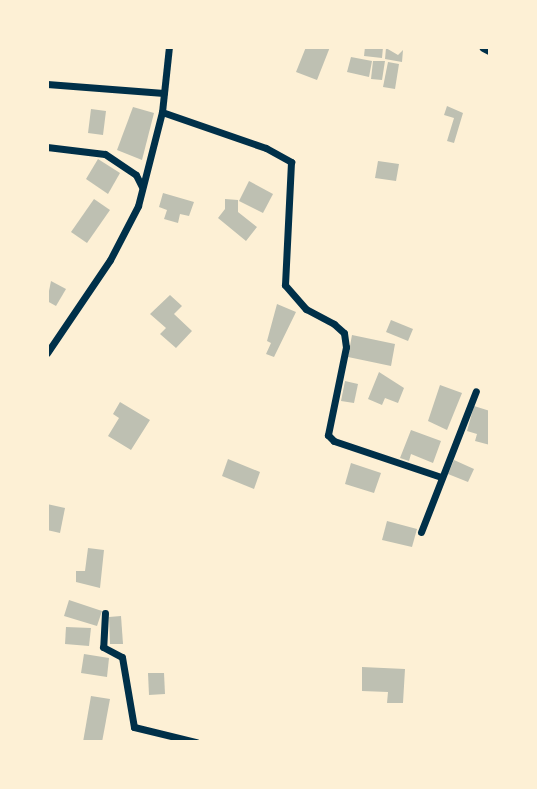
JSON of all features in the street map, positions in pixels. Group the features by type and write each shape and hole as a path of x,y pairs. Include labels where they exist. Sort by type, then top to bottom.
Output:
{"street":[{"path":"47,353 110,260 138,206 162,112 169,47"},
{"path":"484,47 490,50"},
{"path":"47,84 164,93"},
{"path":"162,112 266,148 291,162 285,285 306,309 334,324 344,333 346,347 328,435 334,441 441,477"},
{"path":"47,147 105,154 136,175 142,188"},
{"path":"421,532 476,391"},
{"path":"105,613 103,648 122,656 134,727 196,742"}],"building":[{"path":"306,47 330,47 317,80 296,72"},
{"path":"365,47 383,47 382,58 364,56"},
{"path":"386,48 398,55 403,50 402,62 385,59"},
{"path":"351,57 372,61 369,77 347,72"},
{"path":"373,61 385,61 382,80 371,79"},
{"path":"388,62 399,64 395,89 383,87"},
{"path":"447,106 463,113 454,143 447,141 454,118 444,115"},
{"path":"133,107 154,113 142,160 117,150"},
{"path":"91,109 106,111 103,135 88,133"},
{"path":"98,159 120,173 108,194 86,179"},
{"path":"378,161 399,164 396,181 375,178"},
{"path":"249,181 273,194 263,213 239,201"},
{"path":"163,193 194,202 189,216 180,214 178,223 164,219 167,210 159,207"},
{"path":"94,199 110,210 87,243 71,232"},
{"path":"225,199 238,200 238,212 257,227 246,241 218,218 225,209"},
{"path":"51,281 66,289 56,306 47,301"},
{"path":"170,295 182,306 174,314 192,331 176,348 160,334 166,328 150,314"},
{"path":"277,304 296,312 274,357 266,354 271,343 267,341"},
{"path":"391,320 413,329 408,341 386,332"},
{"path":"352,335 395,344 391,366 348,357"},
{"path":"379,372 404,388 398,403 385,398 382,405 368,399"},
{"path":"345,381 358,384 354,403 341,401"},
{"path":"440,385 462,393 447,430 428,421"},
{"path":"120,402 150,420 131,450 108,436 119,418 113,414"},
{"path":"474,406 490,411 490,445 475,441 477,434 467,431"},
{"path":"411,430 441,441 433,463 411,454 409,461 400,458"},
{"path":"228,459 260,472 254,489 222,476"},
{"path":"454,460 474,469 468,482 448,474"},
{"path":"351,463 381,473 374,493 345,484"},
{"path":"47,504 65,508 60,533 47,530"},
{"path":"387,521 417,529 412,547 382,540"},
{"path":"88,548 104,550 100,588 76,582 76,571 85,571"},
{"path":"69,600 102,611 97,626 64,616"},
{"path":"121,616 123,644 110,644 109,617"},
{"path":"66,627 91,628 89,646 65,644"},
{"path":"84,654 109,658 107,677 81,673"},
{"path":"362,667 405,669 403,703 387,703 388,692 362,691"},
{"path":"148,673 164,673 165,694 149,695"},
{"path":"91,696 110,699 102,742 83,742"}]}
